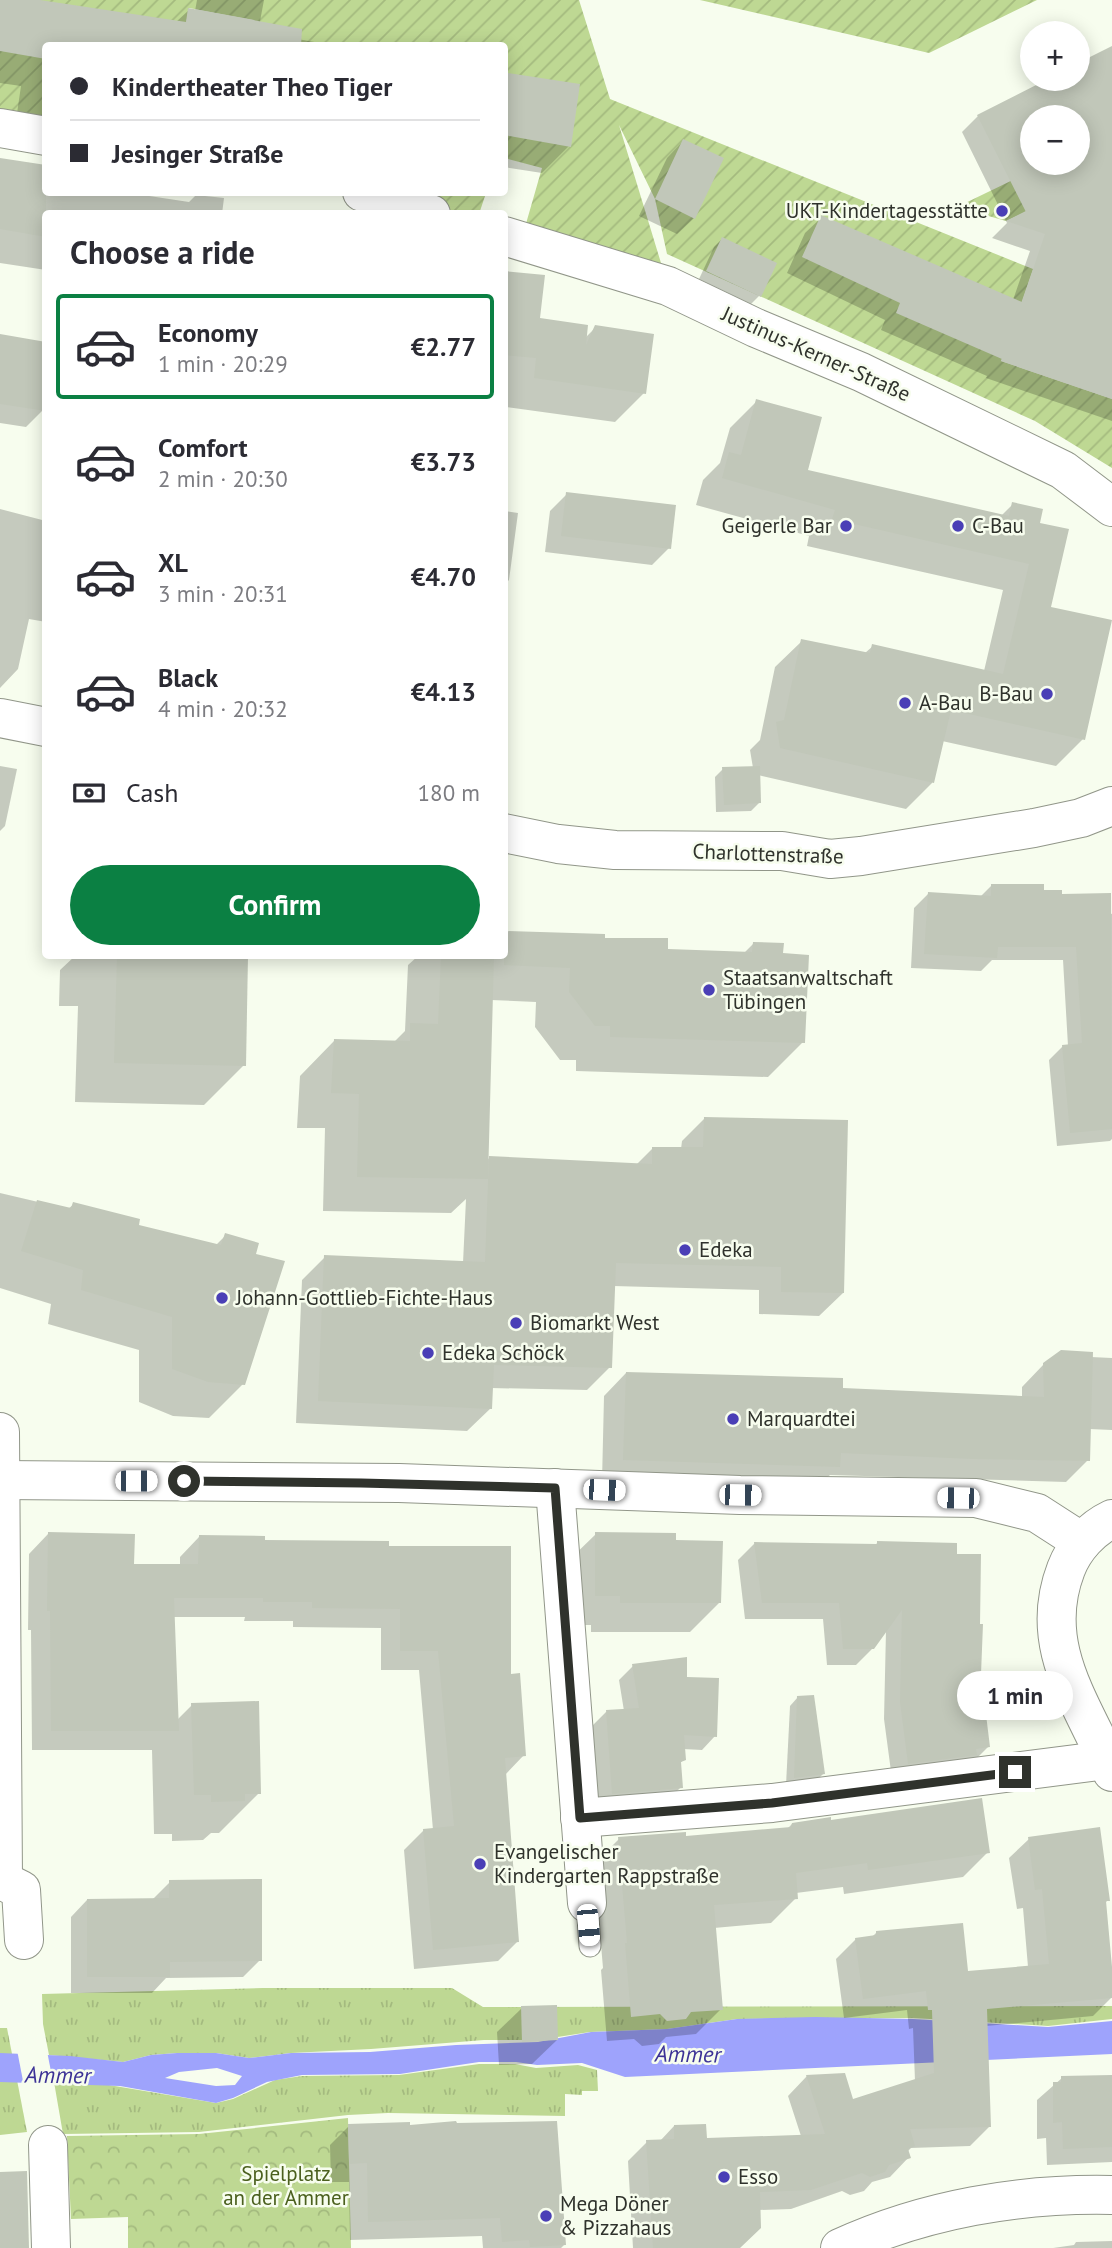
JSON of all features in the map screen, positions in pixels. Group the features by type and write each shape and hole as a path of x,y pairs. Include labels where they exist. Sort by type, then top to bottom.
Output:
{"street":[{"path":"0,128 42,134"},
{"path":"375,196 418,210"},
{"name":"Justinus-Kerner-Straße","path":"508,237 668,286 756,328 861,372 1063,470 1112,507"},
{"path":"0,718 42,726"},
{"name":"Charlottenstraße","path":"508,834 558,844 615,850 782,851 830,859 1034,828 1081,818 1112,806"},
{"path":"0,1432 3,1881 21,1890 24,1940"},
{"path":"0,1480 387,1483 754,1495 976,1498 1037,1513 1082,1542"},
{"path":"555,1488 587,1903"},
{"path":"580,1818 772,1803 1106,1749 1074,1695 1060,1655 1056,1624 1058,1589 1069,1561 1082,1542 1101,1524 1112,1519"},
{"path":"48,2145 51,2248"},
{"path":"840,2248 899,2225 971,2207 1008,2200 1066,2195 1112,2195"}],"lane":[{"path":"587,1903 590,1946"}],"green space":[{"path":"0,0 579,0 610,99 1033,269 1001,361 1112,399 1112,468 1035,421 667,254 655,199 619,125 668,286 521,241 542,168 508,159 508,42 250,42 254,20 189,8 183,42 42,42 42,135 0,128"},
{"path":"700,0 1037,0 929,53"},
{"path":"1090,165 1112,168 1006,221 957,207 1023,175 1090,175"},
{"path":"372,196 485,196 480,210 421,210"},
{"path":"263,1988 452,1988 483,2007 1112,2006 1112,2019 1048,2026 913,2018 737,2019 667,2029 590,2032 538,2040 484,2040 249,2058 216,2053 177,2053 151,2055 123,2062 49,2055 43,2024 42,1994"},
{"path":"0,2028 7,2028 27,2132 0,2135"},
{"path":"479,2064 515,2064 536,2068 578,2065 597,2070 598,2091 582,2091 582,2095 565,2094 565,2116 388,2113 199,2132 63,2134 54,2082 97,2083 216,2103 233,2099 275,2080 302,2076 399,2075"},
{"name":"Spielplatz an der Ammer","path":"348,2118 351,2248 128,2248 128,2217 71,2219 67,2136 199,2134"}],"water":[{"name":"Ammer","path":"737,2019 913,2019 1048,2027 1112,2021 1112,2054 625,2077 582,2063 537,2065 479,2062 400,2074 302,2075 267,2082 216,2103 120,2086 0,2082 0,2053 70,2056 123,2062 151,2055 177,2053 216,2053 249,2058 291,2053 370,2052 538,2042 591,2032 667,2029","holes":["217,2068 242,2076 235,2085 216,2086 165,2078 179,2072"]}],"pier":[{"path":"17,2050 47,2051 54,2087 24,2086"}],"building":[{"path":"0,0 40,0 186,22 188,8 302,29 301,42 42,42 42,58 0,51"},
{"path":"1112,46 1112,399 1001,361 1002,359 896,313 900,303 802,257 821,215 1022,302 1045,234 1006,221 1026,212 977,115 1024,91 1090,91 1090,57"},
{"path":"508,73 580,84 571,147 508,136"},
{"path":"683,139 724,158 695,219 655,199"},
{"path":"0,158 42,164 42,196 46,196 46,210 42,210 42,236 0,229"},
{"path":"722,237 777,263 761,297 706,271"},
{"path":"508,271 545,275 540,318 588,325 586,345 595,325 654,334 646,394 534,378 536,358 508,355"},
{"path":"0,334 42,341 42,410 0,404"},
{"path":"756,399 822,417 808,470 1009,516 1012,502 1043,509 1040,523 1069,529 1051,607 1112,620 1085,740 951,710 934,783 780,748 776,722 784,720 801,639 870,653 872,644 1003,674 1029,564 832,519 835,510 722,478 729,452 741,455"},
{"path":"566,492 676,505 671,549 561,536"},
{"path":"760,766 761,803 724,805 722,767"},
{"path":"991,884 1044,884 1044,890 1062,890 1062,894 1111,893 1112,1129 1070,1133 1062,1045 1082,1043 1076,947 998,947 997,958 924,954 928,892 991,896"},
{"name":"Staatsanwaltschaft Tübingen","path":"508,931 605,934 605,938 668,938 668,949 752,952 753,942 784,943 783,953 809,955 805,1043 610,1037 610,1026 595,1026 569,992 570,968 504,965 504,959 508,959"},
{"path":"117,959 248,959 246,1066 114,1063"},
{"path":"441,959 494,959 488,1179 357,1177 359,1094 331,1093 334,1039 410,1041 410,1023 438,1024"},
{"path":"704,1117 848,1120 844,1293 781,1292 781,1267 616,1263 612,1368 494,1365 492,1409 318,1401 324,1255 485,1262 489,1156 652,1164 652,1147 703,1147"},
{"name":"Johann-Gottlieb-Fichte-Haus","path":"37,1200 71,1208 73,1202 140,1219 139,1225 221,1245 225,1233 259,1243 256,1254 285,1261 245,1385 208,1382 172,1369 172,1317 81,1290 83,1270 21,1251"},
{"path":"1061,1350 1093,1352 1090,1461 841,1453 840,1467 623,1460 626,1372 843,1378 843,1388 1044,1397 1043,1363"},
{"path":"48,1532 135,1534 134,1564 198,1564 199,1535 265,1536 265,1540 389,1541 389,1546 511,1546 511,1674 520,1673 526,1756 505,1758 519,1942 433,1950 423,1829 454,1826 438,1651 400,1651 400,1609 312,1608 312,1602 263,1602 263,1598 174,1598 179,1731 51,1731 50,1611 47,1611"},
{"path":"595,1532 676,1533 676,1540 723,1541 721,1603 620,1603 620,1596 595,1596"},
{"path":"877,1541 957,1543 957,1554 981,1554 981,1674 990,1747 976,1749 977,1755 908,1764 900,1702 902,1610 874,1649 843,1649 839,1603 762,1603 754,1542 877,1544"},
{"path":"687,1657 687,1677 719,1678 717,1737 684,1735 686,1760 681,1762 683,1788 612,1794 606,1710 639,1708 632,1664"},
{"path":"814,1695 825,1774 794,1778 797,1696"},
{"path":"259,1701 261,1794 245,1794 245,1801 211,1802 211,1795 194,1795 191,1703"},
{"path":"982,1798 990,1853 868,1870 867,1863 796,1873 798,1899 714,1905 723,2010 691,2012 686,2019 667,2021 660,2014 631,2017 618,1837 686,1832 686,1836 791,1827 792,1823 831,1817 831,1820"},
{"path":"1100,1827 1110,1901 1106,1901 1112,1998 987,2009 991,2127 910,2129 915,2146 908,2149 911,2158 889,2165 885,2172 870,2177 862,2173 811,2190 760,2192 761,2228 740,2248 653,2248 646,2140 674,2139 674,2125 706,2124 707,2138 825,2134 806,2075 845,2073 853,2099 934,2073 932,2010 928,2010 926,1991 863,1999 855,1938 876,1935 876,1931 963,1923 968,1971 1049,1964 1042,1889 1035,1890 1028,1837"},
{"path":"262,1879 262,1961 170,1962 170,1977 87,1977 87,1899 169,1898 169,1880"},
{"path":"557,2005 558,2040 522,2042 521,2006"},
{"path":"1112,2075 1112,2147 1063,2149 1062,2122 1053,2123 1053,2082 1061,2082 1061,2076"},
{"path":"456,2121 557,2121 566,2245 530,2247 529,2240 502,2242 500,2218 368,2222 367,2163 349,2164 348,2124 410,2122 410,2125"},
{"path":"27,2171 29,2248 0,2248 0,2172"}],"place":[{"name":"UKT-Kindertagesstätte","path":"1002,211"},
{"name":"Geigerle Bar","path":"846,526"},
{"name":"C-Bau","path":"958,526"},
{"name":"B-Bau","path":"1047,694"},
{"name":"A-Bau","path":"905,703"},
{"name":"Staatsanwaltschaft Tübingen","path":"709,990"},
{"name":"Edeka","path":"685,1250"},
{"name":"Johann-Gottlieb-Fichte-Haus","path":"222,1298"},
{"name":"Biomarkt West","path":"516,1323"},
{"name":"Edeka Schöck","path":"428,1353"},
{"name":"Marquardtei","path":"733,1419"},
{"name":"Evangelischer Kindergarten Rappstraße","path":"480,1864"},
{"name":"Esso","path":"724,2177"},
{"name":"Mega Döner & Pizzahaus","path":"546,2216"}],"route":[{"path":"184,1481 555,1488 580,1818 772,1803 1015,1772"}]}
